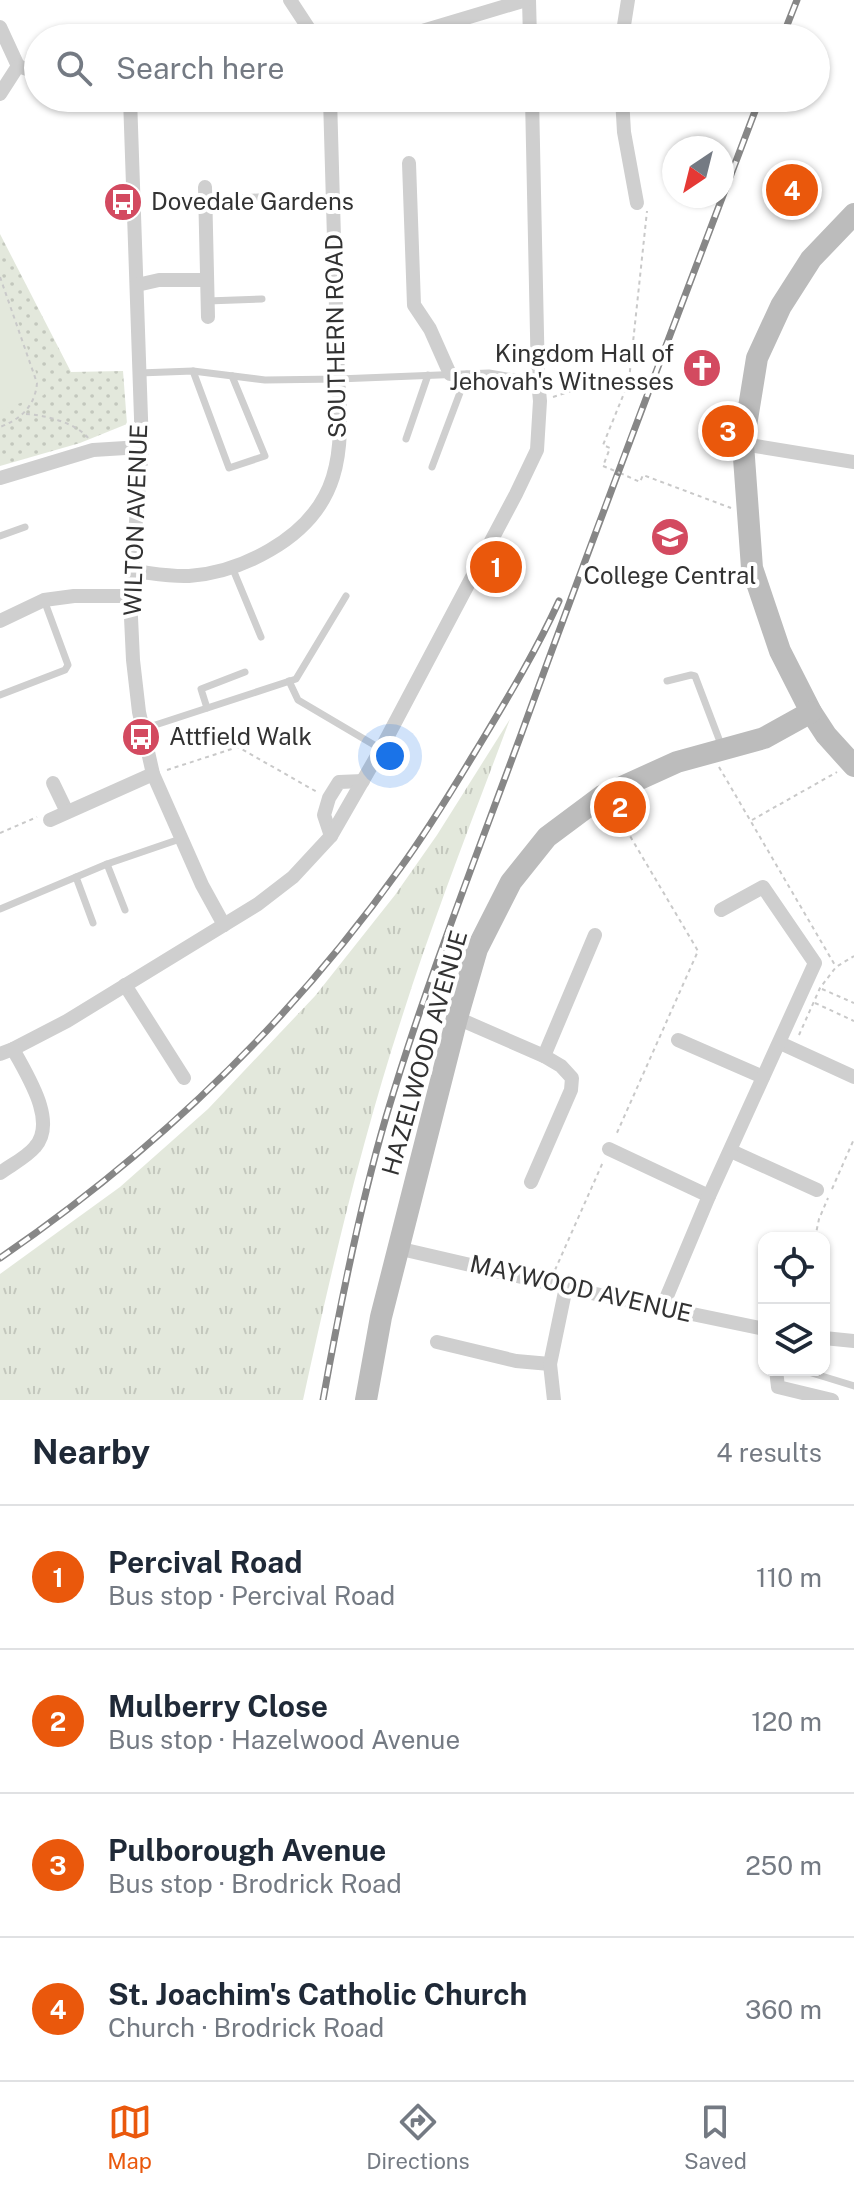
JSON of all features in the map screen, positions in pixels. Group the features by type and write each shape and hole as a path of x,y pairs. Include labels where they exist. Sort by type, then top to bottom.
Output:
{"street":[{"path":"290,0 306,24"},
{"path":"447,24 528,0 529,24"},
{"path":"624,24 628,0"},
{"path":"0,27 18,66 24,68"},
{"path":"0,94 18,66"},
{"name":"WILTON AVENUE","path":"131,112 142,447 130,596 133,660 153,774 180,839 224,925"},
{"name":"SOUTHERN ROAD","path":"133,571 186,576 232,567 260,556 308,522 328,493 340,448 341,420 330,112"},
{"path":"0,1173 35,1148 44,1133 38,1099 7,1051 67,1021 258,904 293,877 331,836 381,749 516,494 537,450 540,401 532,112"},
{"path":"623,112 637,203"},
{"path":"409,163 414,305 430,329 450,374"},
{"path":"205,193 208,317"},
{"path":"853,764 826,735 811,712 780,651 752,568 743,444 757,358 781,306 811,259 854,214"},
{"path":"137,285 159,280 206,280"},
{"path":"743,444 854,462"},
{"path":"0,478 93,450 142,447"},
{"path":"0,621 44,600 74,596 130,596"},
{"name":"HAZELWOOD AVENUE","path":"366,1400 397,1248 457,1018 477,949 511,882 547,837 605,795 677,762 764,738 811,712"},
{"path":"50,820 153,774"},
{"path":"331,836 324,815 329,798 339,782 363,781"},
{"path":"53,783 67,812"},
{"path":"662,1308 763,1077 786,1046 815,963 763,887 721,910"},
{"path":"544,1056 595,935"},
{"path":"125,985 184,1078"},
{"path":"457,1018 544,1056 561,1066 572,1078 571,1090 531,1182"},
{"path":"678,1040 763,1077"},
{"path":"786,1046 854,1077"},
{"path":"609,1149 709,1196"},
{"path":"731,1151 817,1190"},
{"name":"MAYWOOD AVENUE","path":"397,1248 758,1328"},
{"path":"554,1400 550,1364 566,1287"},
{"path":"830,1339 854,1341"},
{"path":"437,1342 516,1361 550,1364"},
{"path":"777,1376 778,1387 832,1400"}],"lane":[{"path":"205,193 258,197"},
{"path":"207,301 262,299"},
{"path":"193,371 229,468 265,456 232,376"},
{"path":"139,373 193,371 265,380 489,373 538,381"},
{"path":"432,467 467,374"},
{"path":"406,439 428,375"},
{"path":"0,536 25,527"},
{"path":"232,567 261,637"},
{"path":"143,729 296,679 346,596"},
{"path":"0,695 65,670 68,665 44,600"},
{"path":"207,708 201,689 245,672"},
{"path":"667,681 695,676 716,751"},
{"path":"289,681 298,700 381,749"},
{"path":"0,909 107,864 180,839"},
{"path":"107,864 125,910"},
{"path":"76,877 93,923"},
{"path":"822,1376 854,1386"}],"path":[{"path":"637,203 648,204 629,381 603,445 610,448 603,466 640,482 643,475 748,512"},
{"path":"0,277 37,383 37,391 25,413 0,427"},
{"path":"540,401 615,377 629,381"},
{"path":"25,413 79,430 88,435 93,450"},
{"path":"153,774 238,747 329,798"},
{"path":"716,751 751,820 836,967"},
{"path":"751,820 853,764"},
{"path":"548,1283 698,951 605,795"},
{"path":"0,833 41,816 50,820"},
{"path":"786,1046 820,988 836,967 854,956"},
{"path":"820,988 854,1003"},
{"path":"814,1002 854,1021"},
{"path":"816,1232 854,1139"}],"green space":[{"path":"0,234 71,372 123,371 127,424 80,443 0,466"},
{"path":"0,270 44,395 0,410"},
{"path":"510,719 427,942 387,1064 348,1207 303,1400 0,1400 0,1274 120,1187 208,1109 315,996 395,895"}],"railway":[{"path":"788,24 797,0"},
{"path":"323,1400 367,1187 417,1020 580,573 755,112"},
{"path":"0,1258 113,1174 166,1128 218,1080 314,978 359,923 433,820 513,688 559,601"}],"place":[{"name":"St. Joachim's Catholic Church","path":"792,190"},
{"name":"Dovedale Gardens","path":"123,202"},
{"name":"Kingdom Hall of Jehovah's Witnesses","path":"702,368"},
{"name":"Pulborough Avenue","path":"728,431"},
{"name":"College Central","path":"670,537"},
{"name":"Percival Road","path":"496,567"},
{"name":"Attfield Walk","path":"141,737"},
{"name":"Mulberry Close","path":"620,807"}]}
